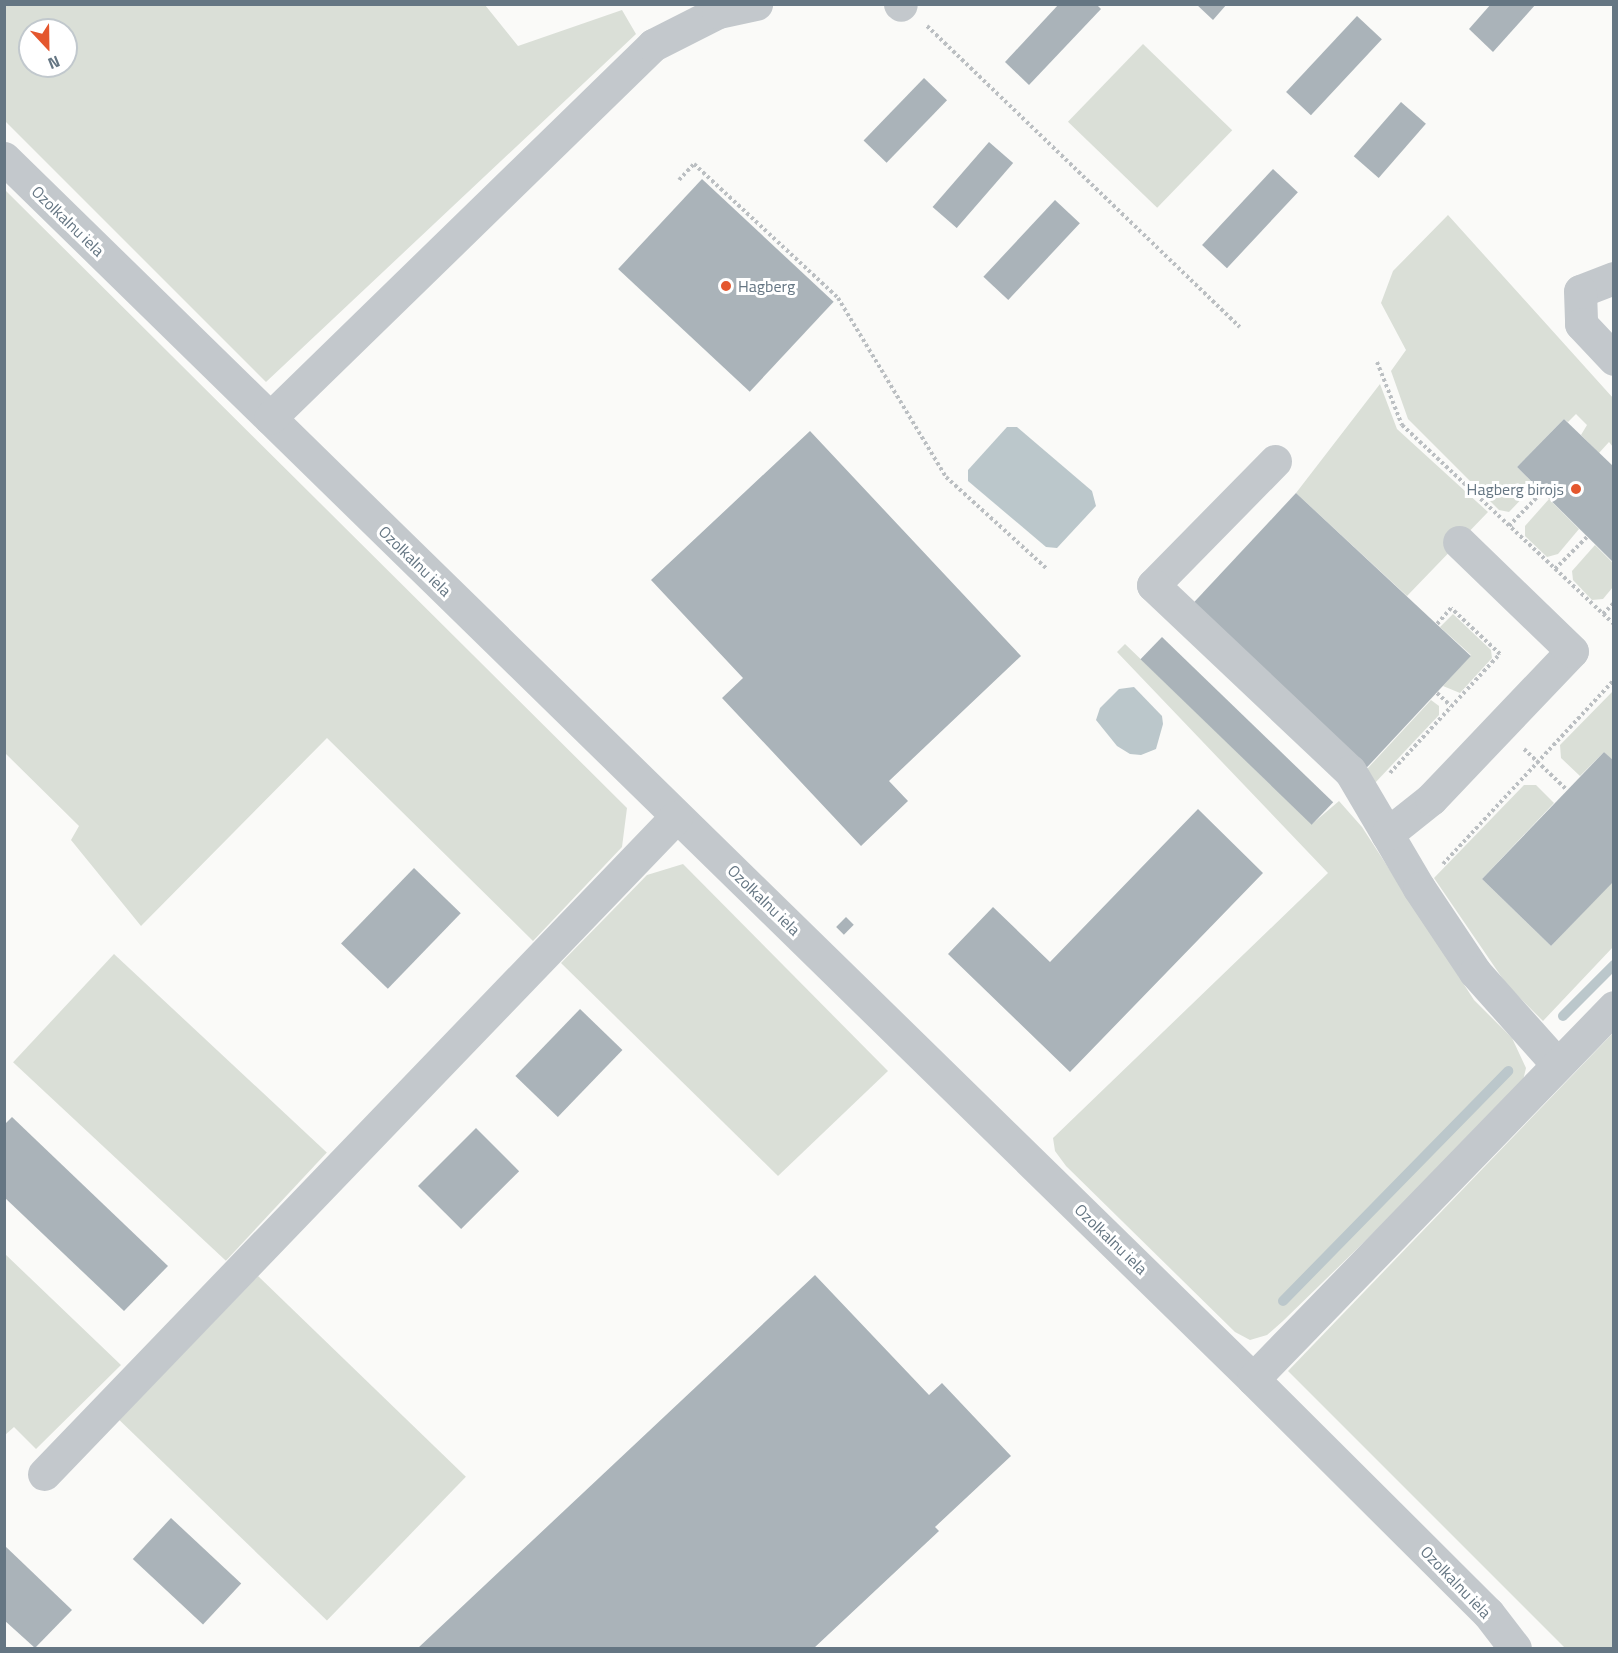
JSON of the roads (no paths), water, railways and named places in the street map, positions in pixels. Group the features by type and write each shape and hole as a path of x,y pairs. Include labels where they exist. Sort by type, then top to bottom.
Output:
{"street":[{"path":"270,418 653,45 718,12 756,4"},
{"name":"Ozolkalnu iela","path":"4,158 1253,1379 1488,1613 1515,1648"},
{"path":"1614,278 1580,291 1581,324 1614,359"},
{"path":"1275,461 1153,585 1350,771 1419,888 1475,972 1557,1064"},
{"path":"1387,834 1420,811 1502,728 1572,651 1459,542"},
{"path":"44,1474 676,817"},
{"path":"1253,1379 1614,1007"}],"waterway":[{"path":"1563,1016 1614,965"},
{"path":"1283,1301 1508,1071"}],"place":[{"name":"Hagberg","path":"726,286"},
{"name":"Hagberg birojs","path":"1576,489"}]}
